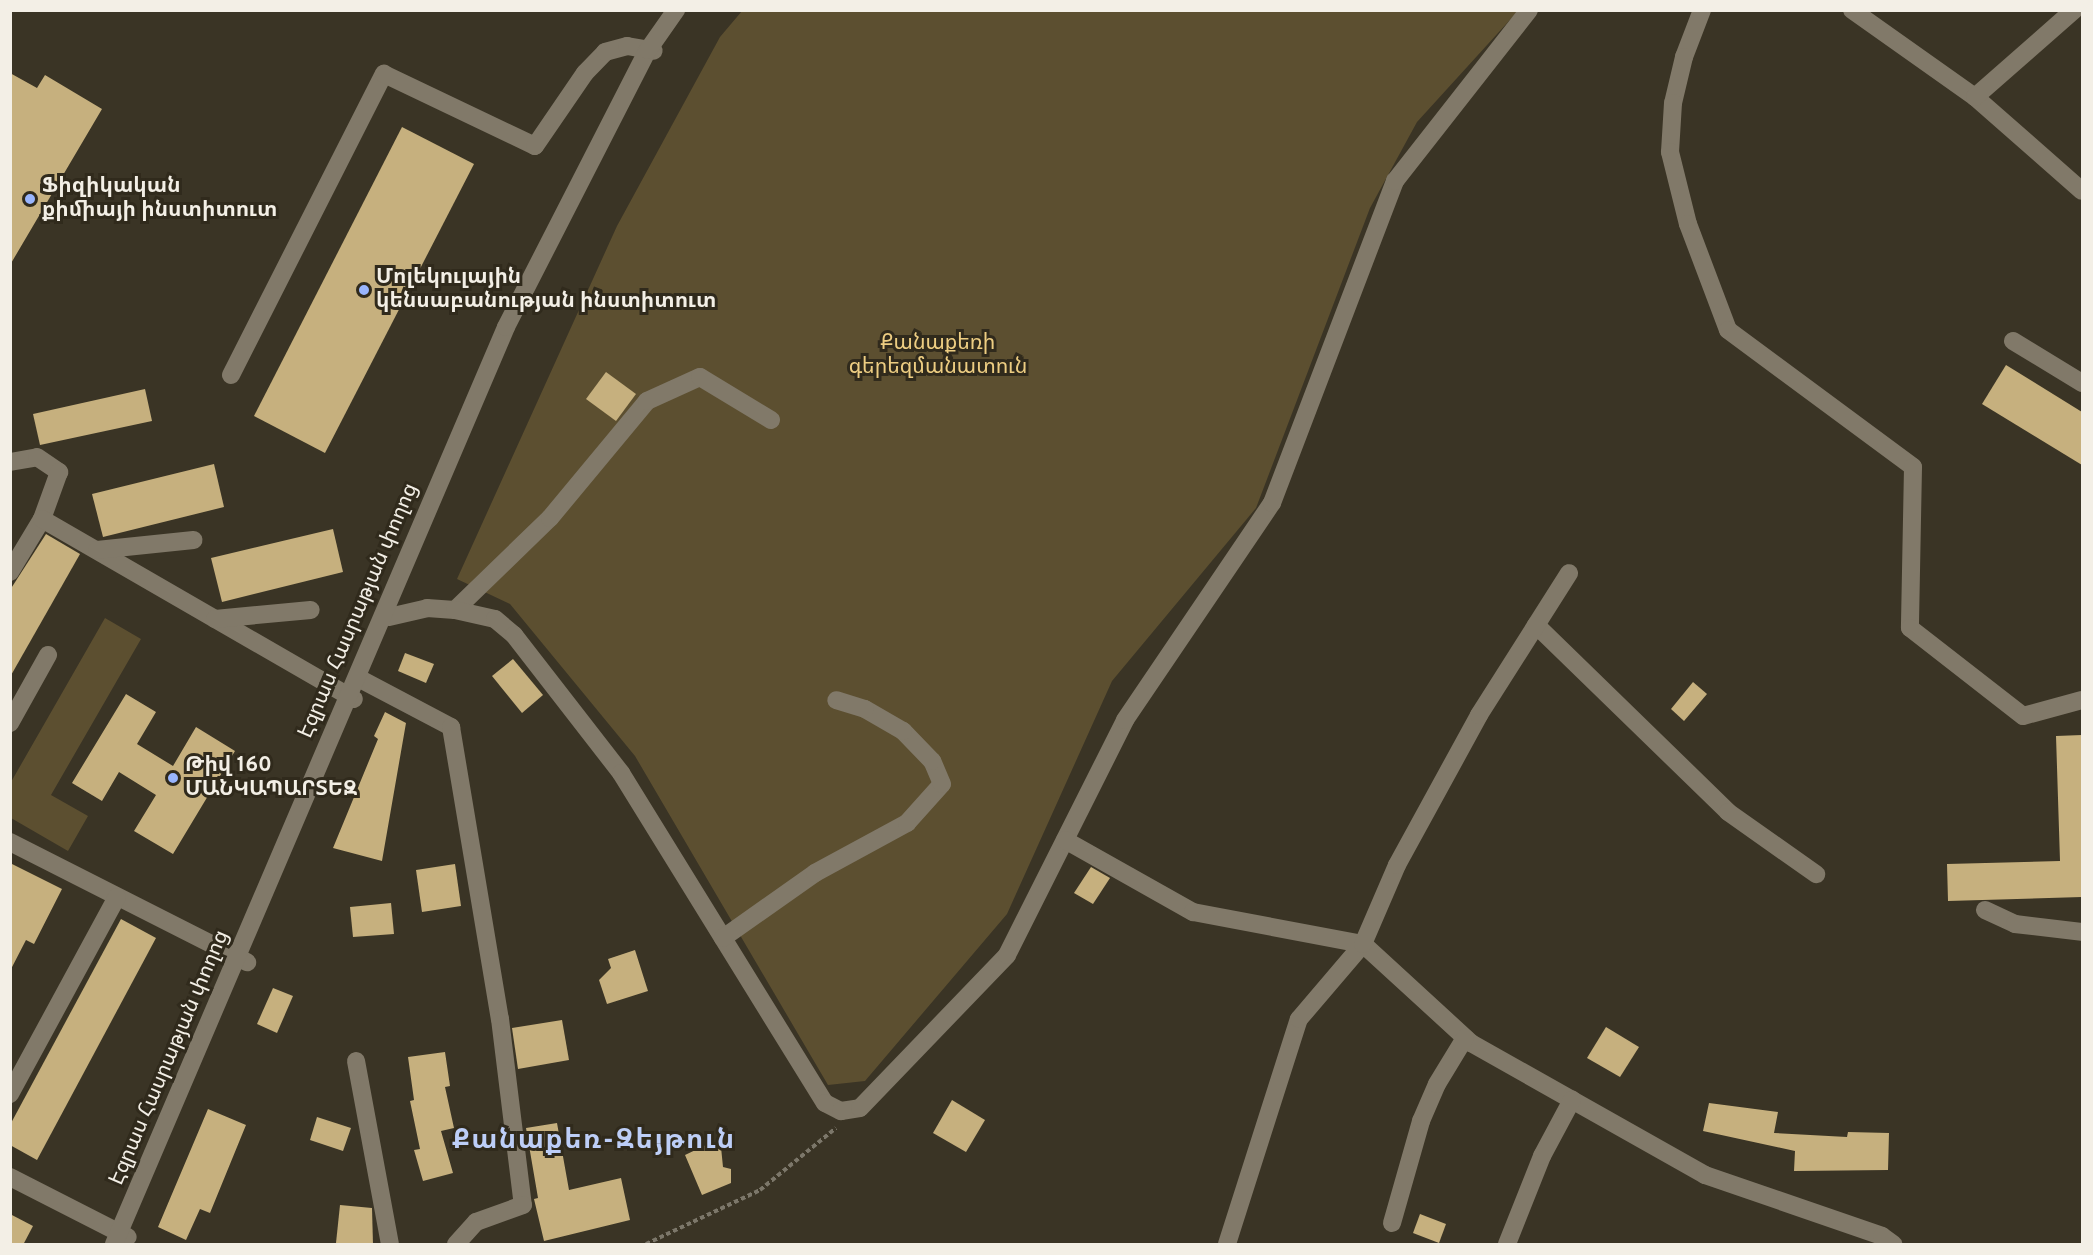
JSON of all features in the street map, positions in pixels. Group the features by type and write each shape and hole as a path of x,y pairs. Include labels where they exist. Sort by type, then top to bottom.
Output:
{"street":[{"name":"Էզրաս Հասրաթյան փողոց","path":"123,1240 243,960 350,697 506,327 651,50 676,10"},
{"name":"Էզրաս Հասրաթյան փողոց","path":"350,697 362,680 502,358 651,50 685,10"},
{"path":"389,617 427,608 455,610 495,619 514,635 621,773 825,1103 841,1112 860,1108 1007,955 1125,720 1272,503 1395,181 1529,10"},
{"path":"1702,10 1684,57 1673,103 1670,152 1688,224 1728,330 1913,467 1910,628 2024,716 2082,700"},
{"path":"1852,10 1974,97 2082,191"},
{"path":"1974,97 2074,10"},
{"path":"231,375 384,74 534,146 585,73 605,52 627,46 651,50"},
{"path":"2013,341 2082,383"},
{"path":"455,610 550,518 647,401 700,377 771,420"},
{"path":"10,462 37,457 59,472 42,519 10,572"},
{"path":"42,519 350,697"},
{"path":"97,550 193,540"},
{"path":"1227,1245 1299,1019 1363,945 1403,855 1479,715 1569,573"},
{"path":"214,619 311,610"},
{"path":"1536,626 1728,812 1816,874"},
{"path":"10,723 48,655"},
{"path":"362,680 451,727 500,1019 523,1205 476,1222 456,1245"},
{"path":"723,938 815,873 907,822 942,784 932,760 903,731 865,709 836,700"},
{"path":"1065,840 1193,912 1363,945 1465,1038 1572,1100 1705,1175 1882,1236 1893,1245"},
{"path":"10,842 243,960"},
{"path":"10,1095 117,897"},
{"path":"1985,910 2015,924 2082,932"},
{"path":"1392,1223 1421,1121 1437,1084 1465,1038"},
{"path":"356,1061 390,1245"},
{"path":"1507,1245 1542,1156 1572,1100"},
{"path":"10,1177 123,1240"}],"path":[{"path":"646,1245 760,1190 860,1108"}],"green space":[{"name":"Քանաքեռի գերեզմանատուն","path":"742,11 1518,11 1417,122 1370,208 1256,508 1112,681 1007,914 865,1081 828,1085 635,756 510,604 457,579 617,226 720,37"},
{"path":"105,618 141,639 51,795 88,816 68,851 11,818 11,782"}],"building":[{"name":"Ֆիզիկական քիմիայի ինստիտուտ","path":"10,73 37,88 45,75 102,109 10,265"},
{"name":"Մոլեկուլային կենսաբանության ինստիտուտ","path":"402,127 474,164 325,453 254,416"},
{"path":"2006,365 2082,412 2082,465 1982,404"},
{"path":"606,372 636,394 616,421 586,399"},
{"path":"145,389 152,421 40,445 33,414"},
{"path":"214,464 224,507 103,537 92,494"},
{"path":"333,529 343,572 222,602 211,558"},
{"path":"46,534 80,554 10,677 10,590"},
{"path":"405,653 434,664 426,683 398,671"},
{"path":"513,659 543,695 522,713 492,676"},
{"path":"1693,682 1707,694 1684,721 1671,709"},
{"name":"Թիվ 160 ՄԱՆԿԱՊԱՐՏԵԶ","path":"126,694 156,712 137,744 173,766 196,727 235,751 173,854 134,831 156,795 119,772 102,801 72,783"},
{"path":"385,712 406,723 382,861 333,848 378,739 374,736"},
{"path":"2082,735 2082,897 1948,901 1947,864 2060,861 2056,736"},
{"path":"10,863 62,889 34,944 26,940 10,971"},
{"path":"455,864 461,906 422,912 416,870"},
{"path":"1091,867 1110,878 1093,904 1074,893"},
{"path":"391,903 394,934 353,937 350,907"},
{"path":"121,919 156,938 37,1160 10,1145 10,1125"},
{"path":"635,950 648,991 607,1004 599,980 611,968 608,959"},
{"path":"273,988 293,996 277,1033 257,1024"},
{"path":"562,1020 569,1060 518,1069 512,1028"},
{"path":"1606,1027 1639,1047 1620,1077 1587,1058"},
{"path":"445,1052 450,1086 445,1087 454,1128 441,1131 453,1173 423,1181 414,1150 420,1149 410,1101 414,1100 408,1057"},
{"path":"952,1100 985,1120 966,1152 933,1133"},
{"path":"1709,1103 1778,1112 1774,1133 1847,1137 1848,1132 1889,1133 1888,1170 1794,1171 1795,1151 1703,1131"},
{"path":"208,1109 246,1125 210,1213 200,1209 186,1240 158,1227"},
{"path":"317,1117 351,1128 343,1151 310,1140"},
{"path":"557,1123 569,1190 621,1178 630,1220 544,1241 534,1199 538,1198 526,1128"},
{"path":"706,1145 721,1147 723,1167 731,1169 731,1183 702,1195 685,1155"},
{"path":"340,1205 372,1208 373,1245 336,1243"},
{"path":"10,1214 33,1226 23,1245 10,1245"},
{"path":"1420,1214 1446,1224 1439,1243 1413,1233"}],"place":[{"name":"Ֆիզիկական քիմիայի ինստիտուտ","path":"30,199"},
{"name":"Մոլեկուլային կենսաբանության ինստիտուտ","path":"364,290"},
{"name":"Թիվ 160 ՄԱՆԿԱՊԱՐՏԵԶ","path":"173,778"}],"district":[{"name":"Քանաքեռ-Զեյթուն","path":"594,1142"}]}
